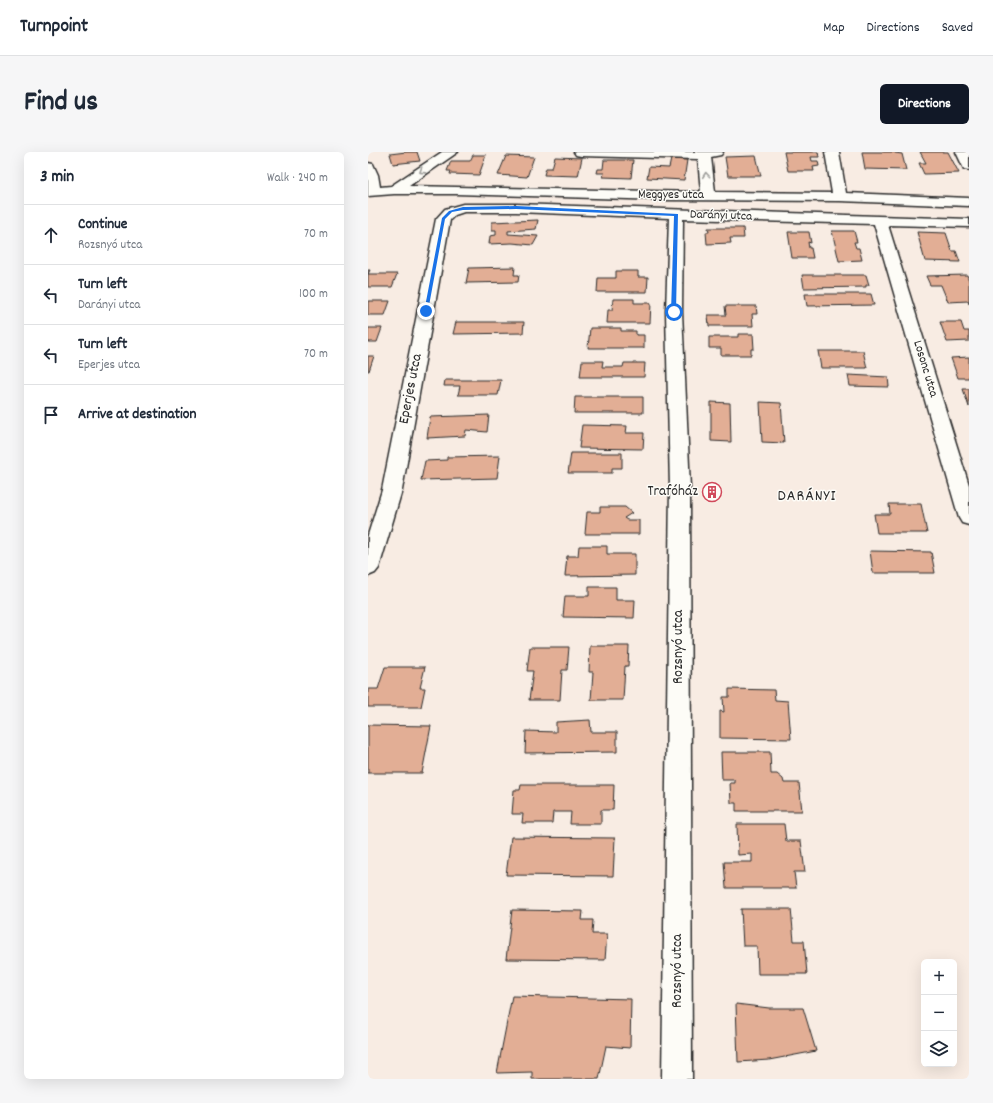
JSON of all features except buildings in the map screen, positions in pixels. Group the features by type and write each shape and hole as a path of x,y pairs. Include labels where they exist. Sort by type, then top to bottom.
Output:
{"street":[{"path":"394,190 451,152"},
{"path":"581,152 710,153 708,196"},
{"path":"832,152 840,197"},
{"path":"963,152 969,166"},
{"path":"368,167 371,175 370,191"},
{"name":"Meggyes utca","path":"370,191 456,190 662,196 840,197 969,202"},
{"name":"Rozsnyó utca","path":"662,196 668,214 674,312 680,488 677,1079"},
{"name":"Darányi utca","path":"450,212 463,208 516,208 969,223"},
{"name":"Eperjes utca","path":"368,568 392,490 443,219 450,212"},
{"name":"Losonc utca","path":"880,221 969,518"}],"place":[{"name":"Trafóház","path":"712,492"}],"district":[{"name":"DARÁNYI","path":"807,496"}],"route":[{"path":"426,311 443,219 450,212 463,208 516,208 676,214 674,312"}]}
